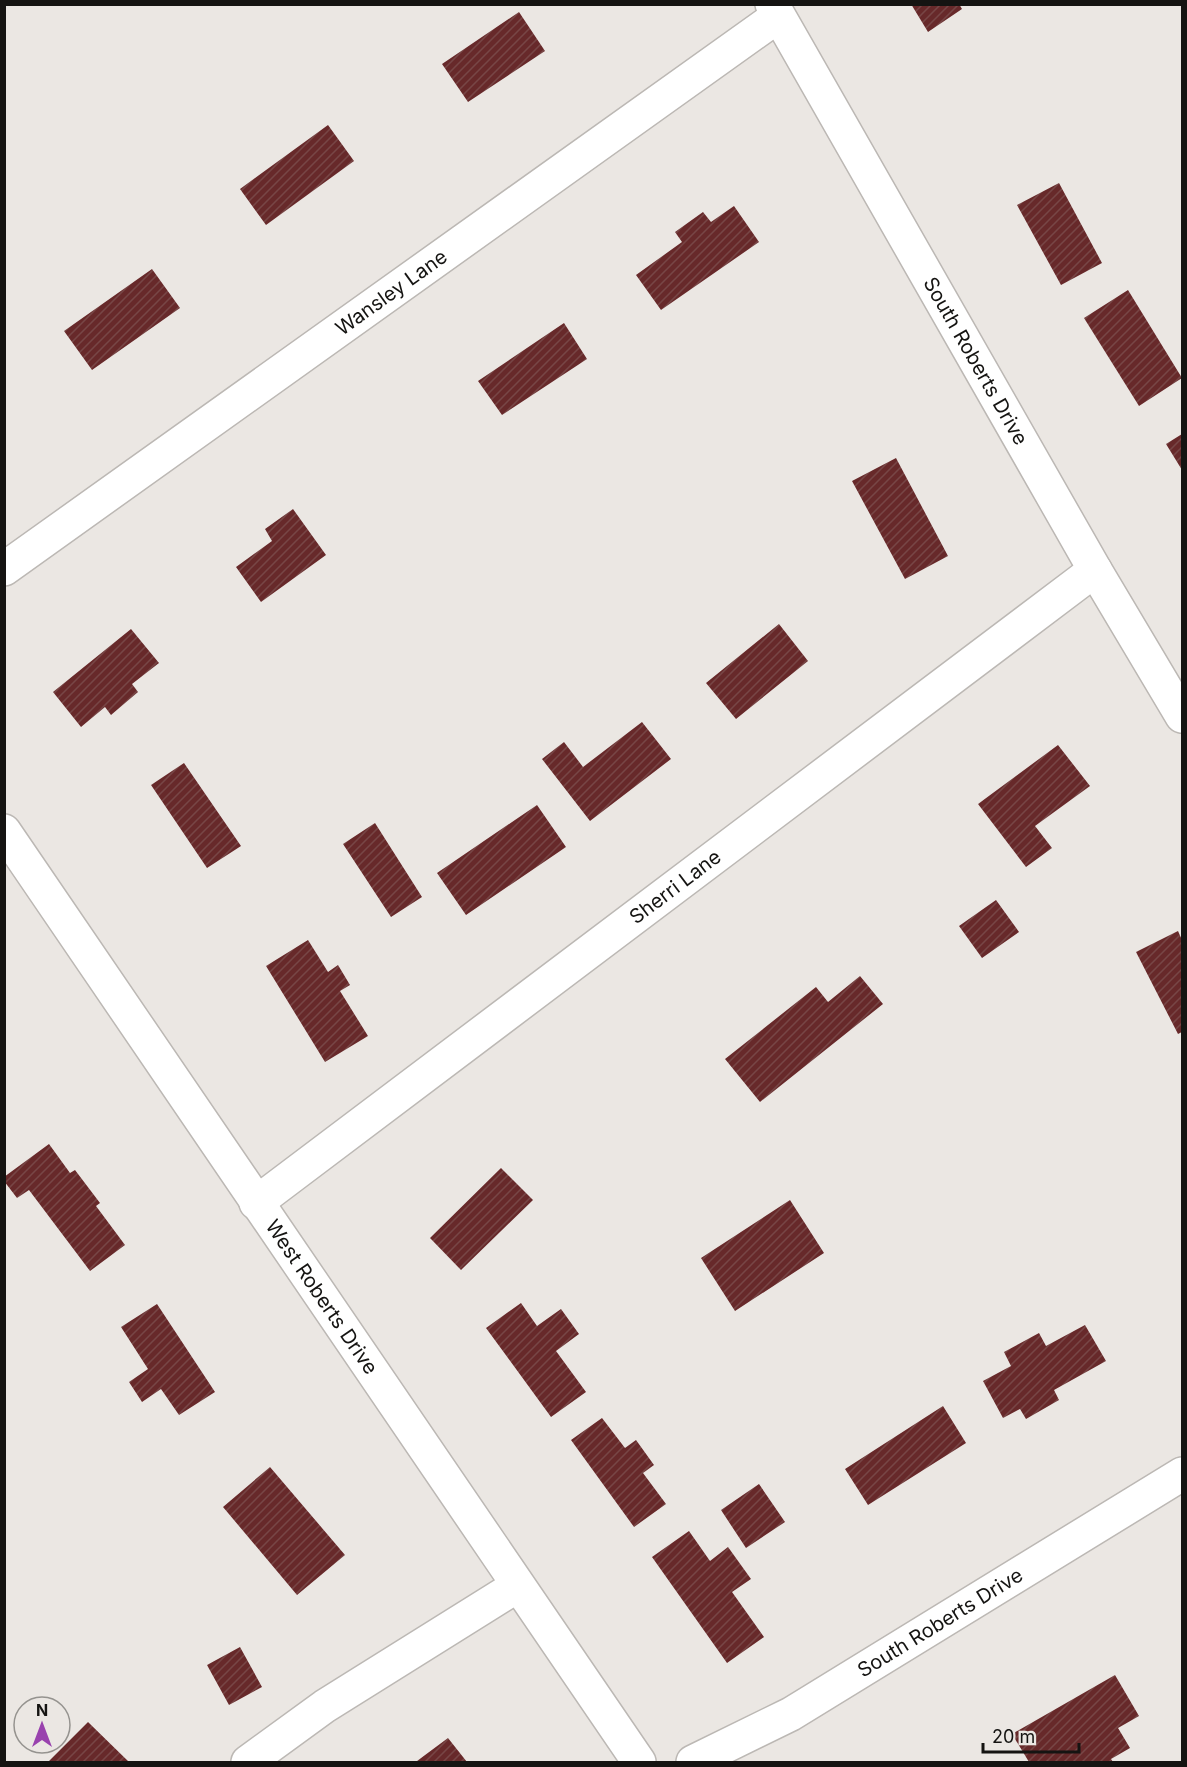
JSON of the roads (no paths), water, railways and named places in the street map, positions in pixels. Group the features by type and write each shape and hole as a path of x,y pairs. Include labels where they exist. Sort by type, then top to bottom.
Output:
{"street":[{"name":"Wansley Lane","path":"4,569 775,10"},
{"name":"South Roberts Drive","path":"775,10 1095,570 1182,716"},
{"name":"Sherri Lane","path":"256,1203 1095,570"},
{"name":"West Roberts Drive","path":"4,831 639,1762"},
{"name":"South Roberts Drive","path":"693,1762 791,1714 1182,1474"},
{"path":"248,1762 325,1706 517,1586"}]}
